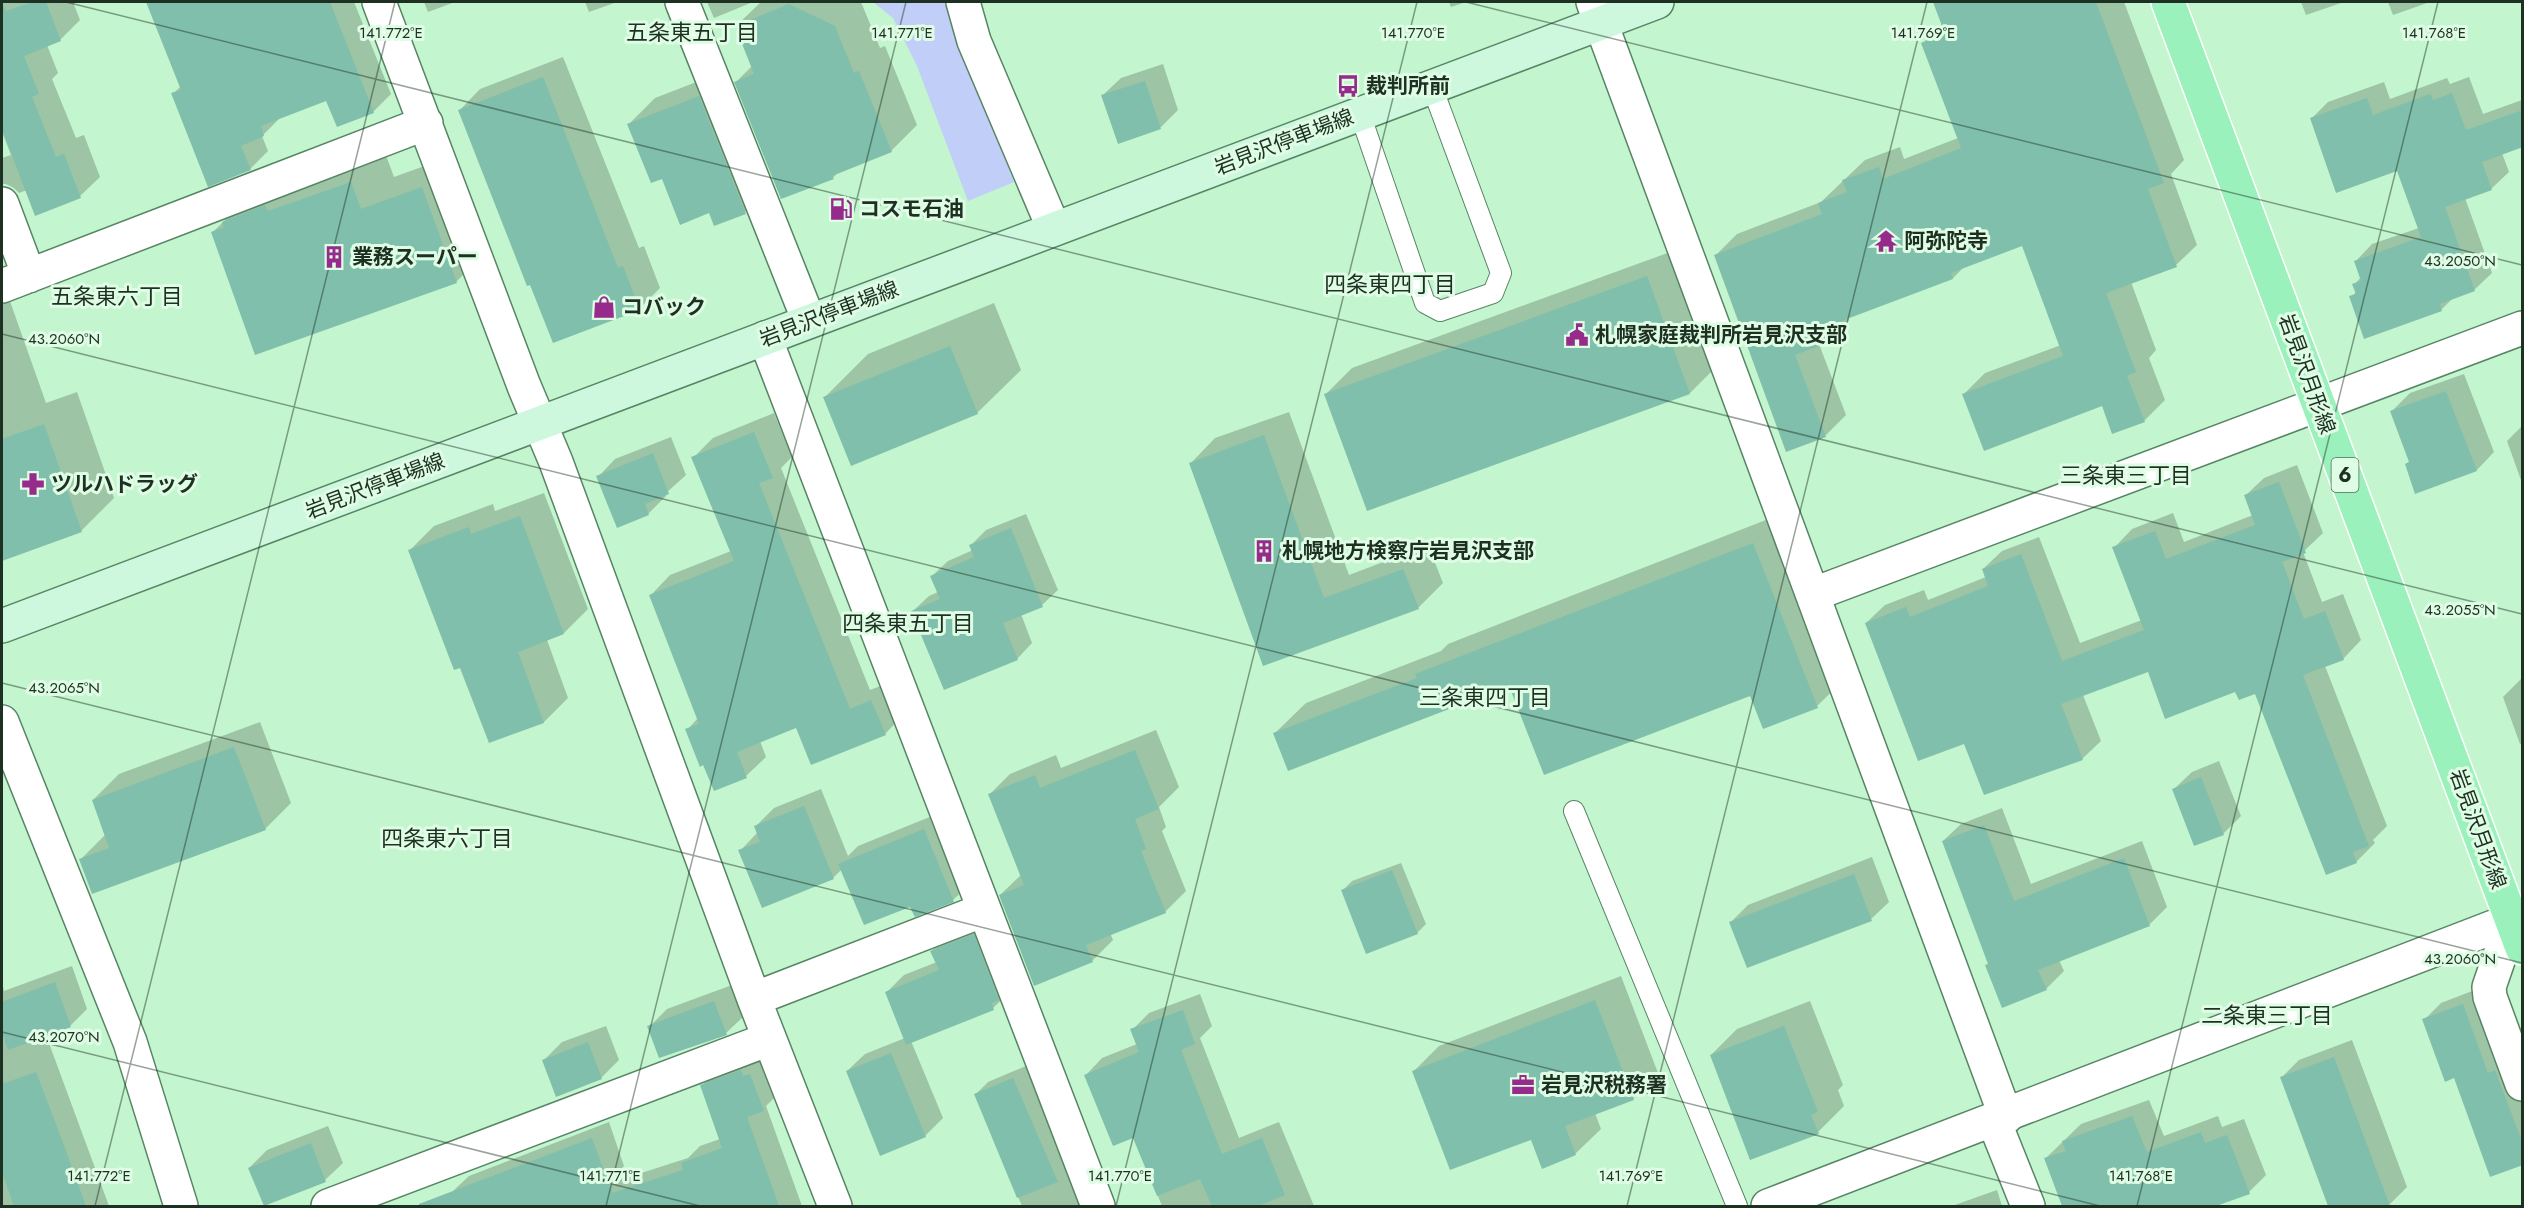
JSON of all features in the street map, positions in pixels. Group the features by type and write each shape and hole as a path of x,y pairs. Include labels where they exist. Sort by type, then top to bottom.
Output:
{"main road":[{"name":"岩見沢停車場線","path":"2,626 1432,87 1597,12 1657,2"},
{"name":"岩見沢月形線","path":"2168,2 2318,404 2520,927"}],"street":[{"path":"379,2 556,462 768,1039 835,1206"},
{"path":"682,2 809,321"},
{"path":"963,2 974,41 1054,229"},
{"path":"1597,12 1814,594 2000,1119 2028,1206"},
{"path":"2,204 15,281 426,123"},
{"path":"1814,594 2523,328"},
{"path":"765,338 1098,1206"},
{"path":"2,722 130,1042 181,1206"},
{"path":"754,999 984,910"},
{"path":"2520,927 2489,987 2490,997 2523,1084"},
{"path":"1768,1206 2520,927"},
{"path":"328,1206 768,1039"}],"lane":[{"path":"1360,114 1425,303 1440,310 1493,293 1501,273 1432,87"},
{"path":"1574,811 1737,1206"}],"shaded area":[{"path":"873,2 945,2 1014,182 968,201 917,66 893,18"}],"building":[{"path":"33,2 46,2 61,41 24,56 39,94 32,97 56,157 64,154 81,198 35,216 2,129 2,5 6,11"},
{"path":"146,2 330,2 374,113 337,127 326,101 261,126 264,136 241,146 251,170 208,187 171,93 181,90"},
{"path":"1933,2 2096,2 2164,183 2148,189 2177,267 2106,293 2136,372 2127,376 2145,422 2112,434 2102,406 1984,451 1962,394 2063,356 2022,246 1951,273 1953,279 1823,328 1829,342 1795,355 1826,437 1786,452 1714,255 1822,214 1818,203 1847,192 1842,180 1879,167 1883,179 1961,148 1921,43 1945,34"},
{"path":"789,4 835,26 854,73 859,71 892,152 832,176 834,179 781,199 734,82 754,74 735,26"},
{"path":"543,77 618,268 623,266 640,310 553,343 530,285 527,286 458,110"},
{"path":"1145,81 1161,129 1118,144 1101,95"},
{"path":"2452,93 2466,130 2523,110 2523,147 2482,162 2492,190 2445,207 2475,291 2440,304 2442,311 2364,339 2349,296 2356,294 2352,284 2361,281 2354,261 2421,237 2397,171 2336,193 2310,118 2367,98 2373,115 2430,94 2433,100"},
{"path":"699,96 746,214 714,226 709,213 680,225 662,179 651,183 627,124"},
{"name":"業務スーパー","path":"351,182 361,209 422,187 457,283 255,355 211,232 224,227 222,222 265,205 268,211"},
{"name":"札幌家庭裁判所岩見沢支部","path":"1647,276 1690,394 1367,511 1324,394"},
{"path":"950,346 978,414 851,466 823,397"},
{"path":"2446,391 2477,471 2415,494 2405,464 2409,462 2390,411"},
{"name":"ツルハドラッグ","path":"44,424 82,532 2,561 2,439"},
{"path":"754,432 773,478 759,483 850,709 871,700 886,735 811,765 796,728 737,752 747,778 714,791 703,765 700,767 685,729 699,724 649,595 734,561 691,457"},
{"name":"札幌地方検察庁岩見沢支部","path":"1264,435 1324,598 1403,569 1419,609 1263,666 1189,463"},
{"path":"653,453 669,494 645,504 649,515 617,528 596,476"},
{"path":"2279,482 2306,553 2282,562 2304,619 2325,611 2344,660 2303,675 2369,846 2353,852 2357,863 2326,875 2255,694 2239,700 2235,692 2165,719 2148,672 2061,704 2083,760 1984,795 1964,744 1918,761 1865,623 1906,607 1910,617 1988,586 1982,569 2021,554 2062,661 2144,630 2112,547 2155,531 2166,559 2255,525 2244,495"},
{"path":"520,516 564,634 518,652 544,723 489,743 460,668 454,670 408,550 469,527 471,534"},
{"path":"1011,528 1043,607 1003,623 1018,660 944,690 911,611 940,599 930,576 974,557 969,545"},
{"path":"1753,543 1818,708 1763,729 1750,696 1544,775 1509,686 1288,771 1273,733 1417,678 1415,674"},
{"path":"234,747 266,830 92,894 79,859 109,848 92,800"},
{"path":"1135,750 1159,809 1135,819 1146,849 1141,851 1166,913 1086,945 1093,962 1034,986 999,895 1024,885 988,794 1035,775 1040,788"},
{"path":"2201,777 2224,835 2194,846 2172,789"},
{"path":"804,806 834,879 762,908 738,850 760,842 754,826"},
{"path":"1984,825 2014,901 2124,858 2150,926 2038,970 2047,990 2002,1008 1942,841"},
{"path":"924,829 954,902 915,917 910,907 864,925 838,864"},
{"path":"1392,870 1418,934 1366,954 1341,890"},
{"path":"1854,874 1872,921 1747,968 1729,922"},
{"path":"974,934 999,1000 992,1003 994,1010 906,1045 885,992 939,970 930,951"},
{"path":"55,982 71,1027 8,1050 2,1032 2,1002"},
{"name":"岩見沢税務署","path":"1595,1000 1634,1100 1565,1126 1576,1155 1542,1169 1531,1140 1450,1170 1412,1071"},
{"path":"714,1001 727,1035 659,1058 647,1026"},
{"path":"2463,1004 2488,1073 2495,1070 2523,1144 2523,1165 2490,1177 2454,1078 2445,1082 2422,1019"},
{"path":"1183,1010 1195,1044 1181,1050 1222,1154 1262,1138 1285,1195 1258,1206 1212,1206 1200,1179 1157,1196 1133,1138 1113,1146 1084,1075 1139,1052 1130,1029"},
{"path":"1784,1026 1818,1112 1811,1115 1819,1134 1750,1160 1710,1055"},
{"path":"588,1042 602,1079 556,1097 542,1060"},
{"path":"891,1053 926,1137 880,1156 846,1071"},
{"path":"2334,1057 2390,1206 2328,1206 2280,1077"},
{"path":"741,1070 743,1076 750,1074 764,1111 747,1117 779,1206 419,1206 419,1204 592,1138 612,1193 683,1170 681,1163 722,1148 700,1085"},
{"path":"36,1072 86,1206 14,1206 2,1172 2,1084"},
{"path":"1013,1078 1058,1182 1017,1198 974,1094"},
{"path":"2132,1116 2147,1152 2201,1132 2205,1143 2227,1135 2250,1194 2216,1206 2062,1206 2044,1158 2066,1151 2062,1141"},
{"path":"311,1143 326,1182 264,1206 248,1168"}],"place":[{"name":"裁判所前","path":"1348,86"},
{"name":"コスモ石油","path":"841,209"},
{"name":"阿弥陀寺","path":"1886,241"},
{"name":"業務スーパー","path":"334,257"},
{"name":"コバック","path":"604,307"},
{"name":"札幌家庭裁判所岩見沢支部","path":"1577,335"},
{"name":"ツルハドラッグ","path":"33,484"},
{"name":"札幌地方検察庁岩見沢支部","path":"1264,551"},
{"name":"岩見沢税務署","path":"1523,1085"}],"district":[{"name":"五条東五丁目","path":"692,32"},
{"name":"四条東四丁目","path":"1390,284"},
{"name":"五条東六丁目","path":"117,296"},
{"name":"三条東三丁目","path":"2126,475"},
{"name":"四条東五丁目","path":"908,623"},
{"name":"三条東四丁目","path":"1485,697"},
{"name":"四条東六丁目","path":"447,838"},
{"name":"二条東三丁目","path":"2267,1015"}]}
